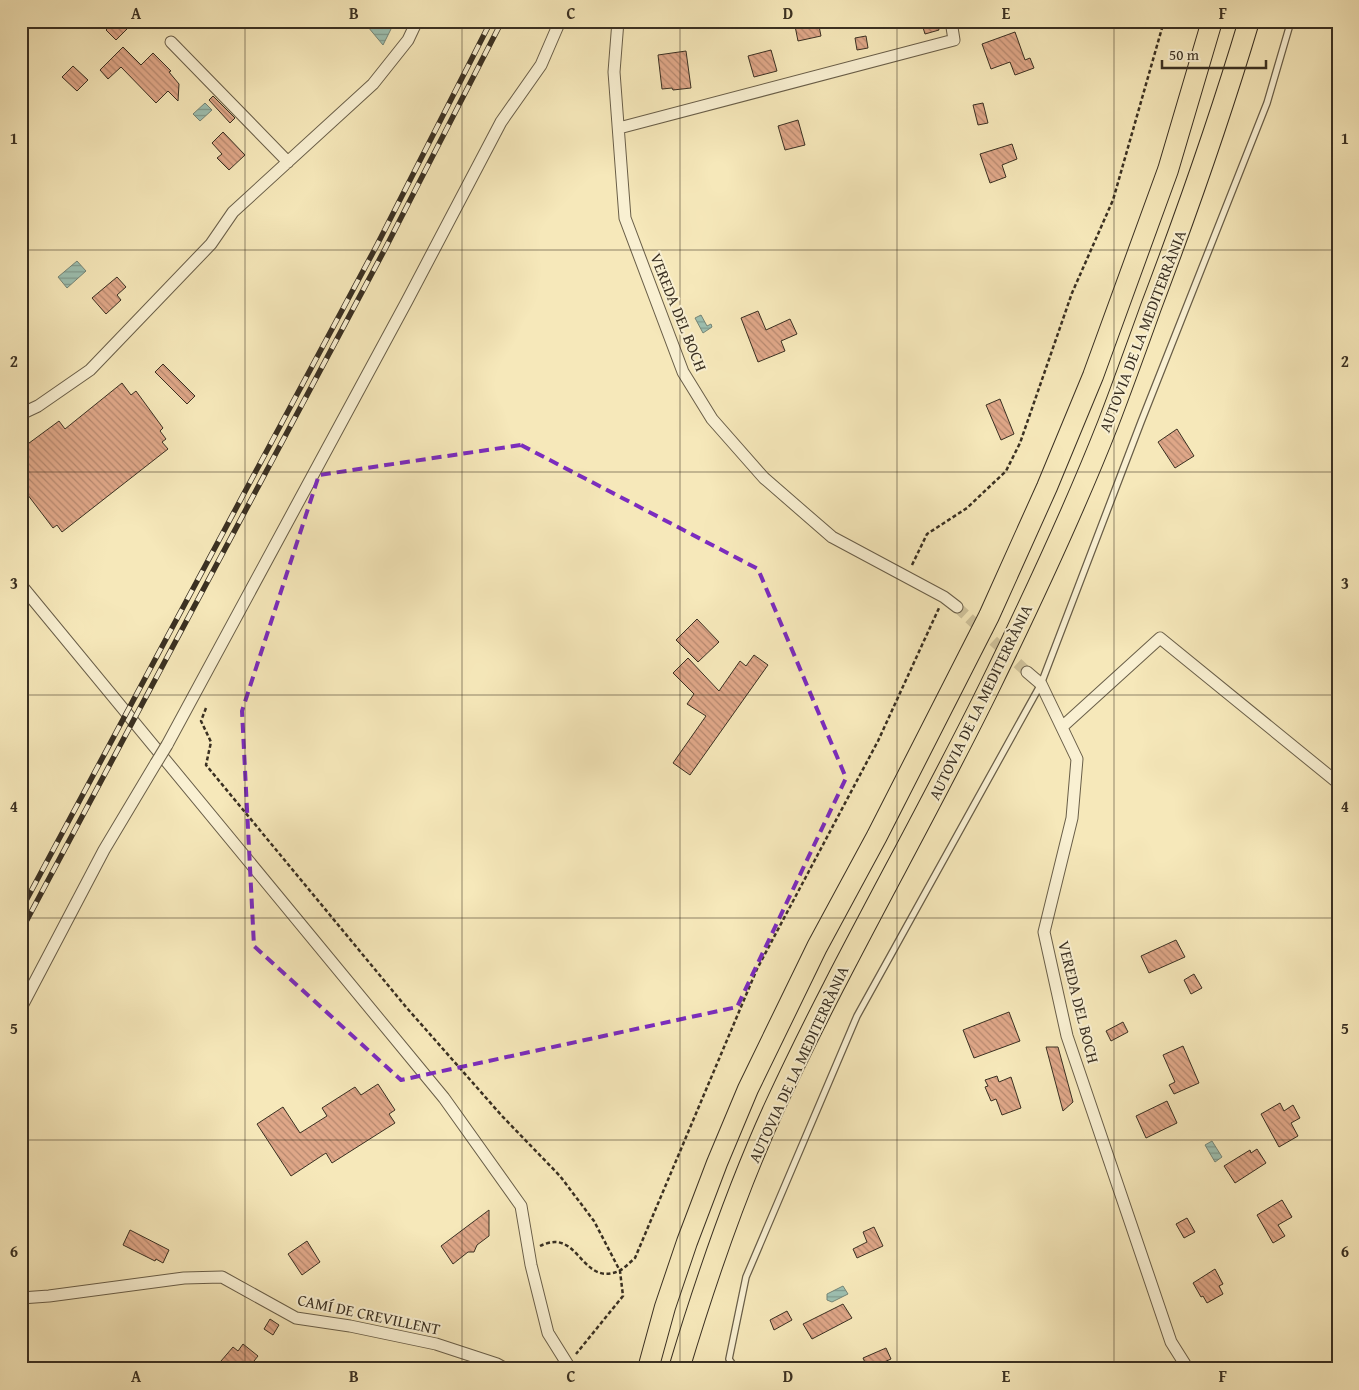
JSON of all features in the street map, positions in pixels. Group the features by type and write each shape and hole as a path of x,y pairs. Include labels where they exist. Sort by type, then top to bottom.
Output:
{"highway":[{"name":"AUTOVIA DE LA MEDITERRÀNIA","path":"648,1369 665,1307 687,1242 748,1089 816,947 877,836 989,616 1051,479 1093,376 1168,170 1212,21"},
{"name":"AUTOVIA DE LA MEDITERRÀNIA","path":"679,1369 715,1257 774,1109 872,913 976,714 1029,606 1074,505 1107,425 1185,216 1218,122 1250,21"}],"street":[{"path":"21,414 38,406 90,370 211,244 233,212 373,84 408,40 417,21"},
{"path":"21,1008 104,850 167,745 407,302 501,122 541,65 560,21"},
{"name":"VEREDA DEL BOCH","path":"618,21 614,72 625,218 683,372 712,419 764,478 832,537 944,597 957,607"},
{"path":"619,128 954,40 951,21"},
{"path":"171,42 288,162"},
{"path":"21,585 444,1098 521,1206 548,1333 569,1367"},
{"path":"1062,727 1160,638 1338,784"},
{"name":"VEREDA DEL BOCH","path":"1028,672 1042,684 1077,759 1072,818 1044,932 1067,1036 1171,1342 1188,1369"},
{"name":"CAMÍ DE CREVILLENT","path":"21,1298 184,1278 222,1277 296,1318 350,1326 436,1344 497,1364 506,1369"}],"lane":[{"path":"736,1369 729,1359 746,1277 857,1016 1042,684 1141,422 1267,103 1291,21"}],"path":[{"path":"906,576 927,534 967,508 1006,471 1020,443 1072,293 1113,200 1164,21"},
{"path":"529,1250 556,1242 569,1248 587,1266 602,1274 620,1270 635,1258 757,969 878,740 944,597"},
{"path":"206,708 200,720 211,742 206,765 406,1007 502,1116 560,1176 594,1221 620,1270 623,1296 569,1367"}],"highlighted area":[{"path":"521,445 758,569 846,778 737,1007 401,1080 254,946 242,711 319,475"}],"shaded area":[{"path":"363,21 395,21 383,45"},
{"path":"205,103 212,110 200,121 193,114"},
{"path":"77,261 86,271 67,288 58,277"},
{"path":"701,315 707,326 711,324 712,327 703,333 695,318"},
{"path":"1212,1141 1222,1157 1215,1162 1205,1145"},
{"path":"843,1286 848,1294 832,1302 827,1300 827,1294"}],"building":[{"path":"115,21 121,21 128,28 116,40 106,30"},
{"path":"794,21 818,21 821,36 798,41"},
{"path":"921,21 936,21 939,30 925,34"},
{"path":"1015,32 1025,60 1030,58 1034,68 1015,75 1010,62 991,69 982,44"},
{"path":"866,36 868,48 857,50 855,38"},
{"path":"123,47 141,65 153,53 171,71 169,72 179,84 178,101 168,91 156,103 121,67 108,79 100,70"},
{"path":"771,50 777,71 754,77 748,56"},
{"path":"686,51 691,88 662,89 658,55"},
{"path":"73,66 88,80 77,91 62,77"},
{"path":"213,96 235,118 230,123 209,100"},
{"path":"983,103 988,123 978,125 973,105"},
{"path":"798,120 805,145 785,150 778,126"},
{"path":"223,132 245,155 229,170 217,158 222,154 212,143"},
{"path":"1012,144 1017,159 1002,165 1006,177 990,183 980,154"},
{"path":"117,277 126,287 117,295 121,300 106,314 92,298"},
{"path":"758,311 766,330 790,319 797,334 781,341 785,351 758,362 741,318"},
{"path":"163,364 195,396 187,404 155,372"},
{"path":"122,383 131,395 136,391 163,428 160,431 166,439 162,442 168,449 62,532 57,525 53,528 21,486 21,449 59,421 65,429"},
{"path":"1000,399 1014,434 1001,440 986,405"},
{"path":"1177,429 1194,456 1175,468 1158,442"},
{"path":"697,619 719,642 698,662 676,640"},
{"path":"754,655 768,665 690,775 673,763 706,716 687,704 694,694 673,673 688,658 719,691 740,661 746,666"},
{"path":"1176,940 1185,957 1149,973 1141,956"},
{"path":"1194,974 1202,988 1191,994 1184,980"},
{"path":"1009,1012 1020,1041 974,1058 963,1030"},
{"path":"1123,1022 1128,1032 1111,1041 1106,1031"},
{"path":"1183,1046 1199,1083 1174,1094 1169,1085 1175,1082 1163,1055"},
{"path":"1046,1047 1058,1047 1073,1102 1063,1111"},
{"path":"997,1076 999,1082 1011,1077 1021,1108 1002,1115 996,1099 991,1101 985,1087 988,1086 985,1080"},
{"path":"378,1084 395,1110 389,1114 395,1123 332,1163 326,1153 291,1176 257,1124 283,1107 300,1133 327,1116 322,1108 355,1087 361,1095"},
{"path":"1167,1101 1177,1123 1146,1138 1136,1116"},
{"path":"1280,1103 1284,1111 1293,1105 1300,1118 1291,1123 1298,1136 1279,1147 1261,1114"},
{"path":"1257,1149 1266,1163 1235,1183 1224,1166 1250,1150 1251,1153"},
{"path":"1282,1200 1292,1217 1278,1225 1285,1236 1273,1243 1257,1215"},
{"path":"489,1210 489,1236 477,1245 474,1252 468,1252 453,1264 441,1246"},
{"path":"1187,1218 1195,1232 1184,1238 1176,1224"},
{"path":"874,1227 883,1246 857,1258 853,1249 867,1242 863,1232"},
{"path":"130,1230 169,1250 163,1263 123,1245"},
{"path":"307,1241 320,1262 302,1275 288,1254"},
{"path":"1215,1269 1223,1284 1219,1286 1223,1294 1207,1303 1193,1283"},
{"path":"843,1304 852,1318 812,1339 803,1324"},
{"path":"787,1311 792,1320 774,1330 770,1320"},
{"path":"270,1319 279,1325 273,1335 264,1329"},
{"path":"243,1344 258,1356 254,1361 263,1369 230,1369 221,1361 233,1347 238,1351"},
{"path":"886,1348 891,1359 868,1369 863,1358"}],"tunnel":[{"path":"957,607 1027,672"}],"railway":[{"path":"21,910 377,245 491,21"},
{"path":"21,931 385,249 502,21"}]}
